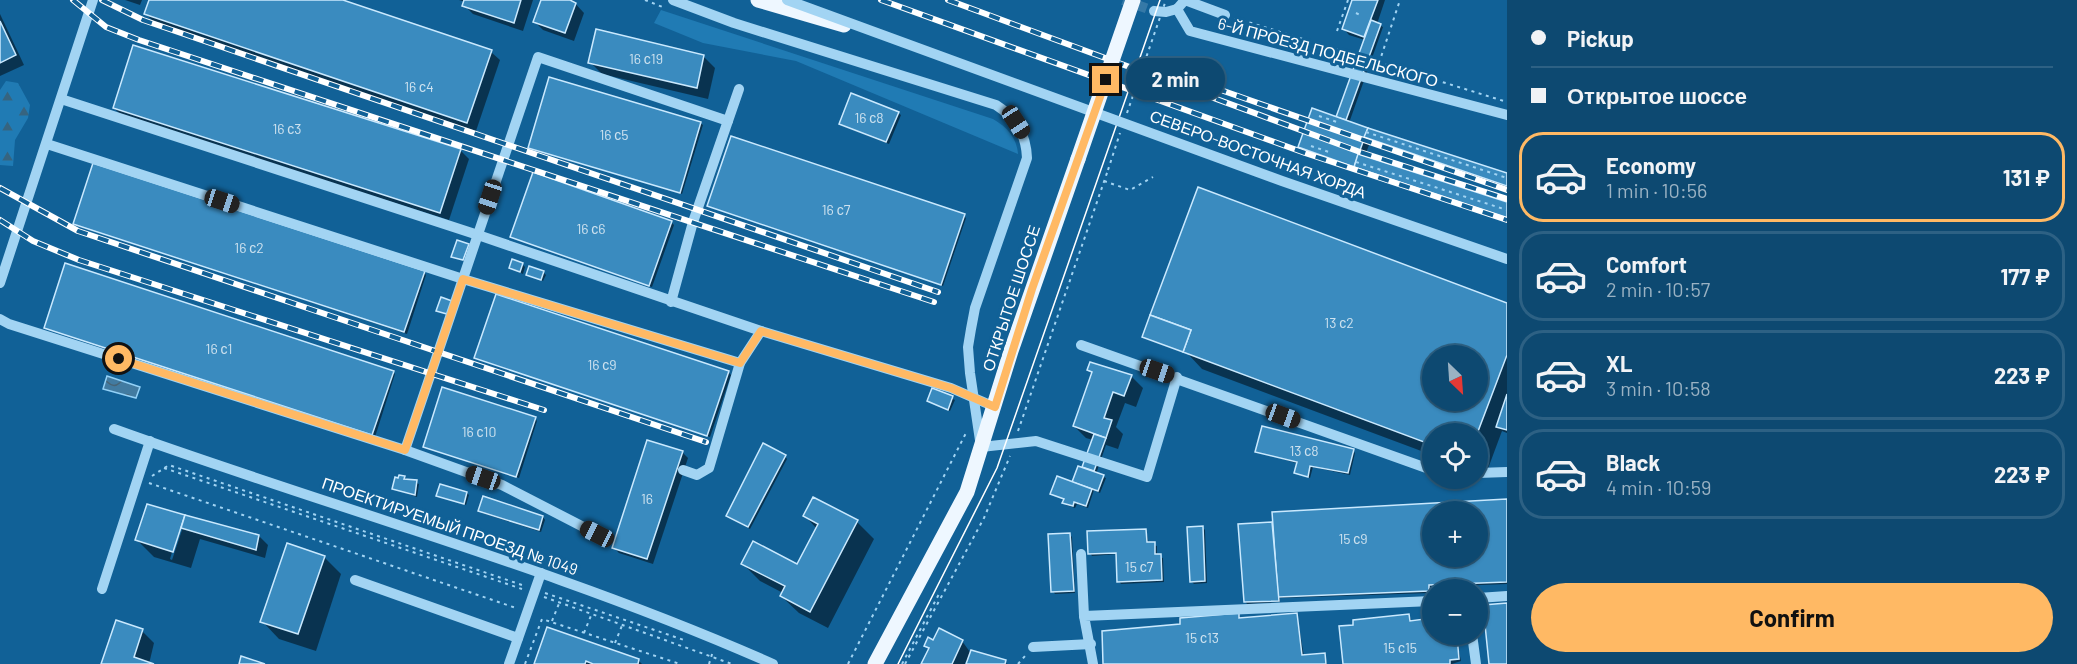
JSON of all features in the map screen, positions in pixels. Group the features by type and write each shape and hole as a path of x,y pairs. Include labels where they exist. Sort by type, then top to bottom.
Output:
{"main road":[{"name":"СЕВЕРО-ВОСТОЧНАЯ ХОРДА","path":"758,0 875,34 1257,174 1507,260"},
{"name":"ОТКРЫТОЕ ШОССЕ","path":"875,664 966,492 995,407 1014,341 1133,0"}],"street":[{"path":"0,284 93,0"},
{"name":"СЕВЕРО-ВОСТОЧНАЯ ХОРДА","path":"787,0 1282,181 1507,260"},
{"path":"1154,11 1166,12 1181,4 1225,15"},
{"name":"6-Й ПРОЕЗД ПОДБЕЛЬСКОГО","path":"1181,4 1190,31 1507,115"},
{"path":"671,5 996,105 1016,122 1023,133 1027,158 975,308 968,347 981,447 1036,441 1147,477 1177,377"},
{"path":"405,450 538,57 728,121"},
{"path":"671,302 693,222 738,89"},
{"path":"61,99 478,235 671,302 951,388 995,407"},
{"path":"47,144 463,279 740,363"},
{"path":"0,319 9,324 405,450 502,485 597,534"},
{"path":"684,470 697,475 709,468 740,363 761,331"},
{"path":"1081,345 1177,377 1422,466"},
{"name":"ПРОЕКТИРУЕМЫЙ ПРОЕЗД № 1049","path":"114,429 541,573 698,631 773,664"},
{"path":"102,589 150,441"},
{"path":"1488,473 1507,472"},
{"path":"1081,554 1083,616 1091,644 1093,664"},
{"path":"509,664 541,573"},
{"path":"355,580 518,638"},
{"path":"1488,597 1507,596"},
{"path":"1083,616 1422,601"},
{"path":"1033,647 1091,644"},
{"path":"1473,645 1476,664"}],"path":[{"path":"645,0 671,5"},
{"path":"1127,113 1166,0"},
{"path":"1337,31 1348,0"},
{"path":"1379,63 1400,0"},
{"path":"1225,15 1507,102"},
{"path":"1319,116 1340,123"},
{"path":"903,664 984,518 1014,443 1123,124"},
{"path":"1366,132 1507,177"},
{"path":"1311,146 1329,152"},
{"path":"1356,162 1507,210"},
{"path":"1104,181 1130,190 1153,177"},
{"path":"848,664 969,427"},
{"path":"521,609 149,483 153,473 164,468 694,644"},
{"path":"903,664 939,594"},
{"path":"552,622 560,600"},
{"path":"592,611 622,624 732,662"},
{"path":"584,633 592,611"},
{"path":"525,664 542,619 680,664"},
{"path":"615,643 624,620"},
{"path":"705,648 732,662"},
{"path":"709,664 713,651"}],"green space":[{"path":"661,10 993,119 1010,133 1016,143 1018,154 796,61 703,43 654,23"},
{"path":"6,81 18,83 30,105 28,118 15,140 13,166 0,165 0,90"}],"water":[{"path":"107,376 140,387 136,398 103,389"}],"building":[{"path":"149,0 343,0 492,50 467,123 144,14"},
{"path":"464,0 521,0 514,23 462,6"},
{"path":"541,0 570,0 576,3 565,33 533,22"},
{"path":"1352,0 1378,0 1364,37 1342,29"},
{"path":"1371,20 1381,24 1346,120 1336,117"},
{"path":"0,21 16,55 0,63"},
{"path":"596,29 704,55 697,88 588,63"},
{"path":"133,45 461,149 440,213 113,108"},
{"path":"549,77 701,122 680,193 528,148"},
{"path":"851,93 899,112 886,142 839,124"},
{"path":"1312,108 1368,128 1354,167 1298,147"},
{"path":"1368,128 1507,173 1507,186 1364,137"},
{"path":"731,136 965,214 941,285 707,206"},
{"path":"1358,154 1507,202 1507,218 1354,167"},
{"path":"93,163 425,271 404,332 73,224"},
{"path":"533,172 672,221 649,286 510,237"},
{"path":"1198,187 1507,303 1507,355 1488,405 1488,345 1422,345 1422,411 1486,411 1481,423 1422,423 1422,441 1183,352 1191,330 1150,315"},
{"path":"457,240 469,244 463,260 451,257"},
{"path":"512,259 523,263 520,272 509,268"},
{"path":"65,263 394,371 372,435 44,328"},
{"path":"529,266 544,271 541,280 526,275"},
{"path":"496,294 729,371 707,436 474,358"},
{"path":"441,297 452,301 447,314 436,311"},
{"path":"1150,315 1191,330 1183,352 1142,337"},
{"path":"1090,362 1132,375 1124,396 1113,392 1104,418 1112,420 1106,438 1073,426 1092,372 1087,370"},
{"path":"442,387 536,417 516,477 423,447"},
{"path":"932,388 953,396 948,410 927,401"},
{"path":"1507,394 1507,430 1496,427"},
{"path":"1262,426 1354,449 1348,473 1310,466 1308,477 1294,473 1297,462 1255,452"},
{"path":"1094,434 1106,438 1094,471 1082,467"},
{"path":"647,440 683,451 647,559 612,548"},
{"path":"763,443 786,455 748,527 726,516"},
{"path":"1078,466 1104,475 1098,491 1072,482"},
{"path":"399,475 405,476 404,479 417,480 415,495 392,489 395,477 398,478"},
{"path":"1057,476 1092,489 1086,506 1074,502 1073,506 1062,503 1064,499 1050,494"},
{"path":"440,484 467,492 464,504 436,496"},
{"path":"483,496 543,516 539,530 478,511"},
{"path":"813,497 858,520 810,612 780,596 785,586 741,564 753,541 797,564 818,524 803,516"},
{"path":"1507,499 1507,582 1488,583 1488,579 1422,579 1422,591 1278,597 1272,512 1422,504 1422,567 1488,567 1488,501 1471,501"},
{"path":"147,504 185,515 173,552 135,540"},
{"path":"185,515 259,535 256,550 181,528"},
{"path":"1272,522 1279,601 1244,602 1238,524"},
{"path":"1203,526 1205,581 1190,582 1187,527"},
{"path":"1146,529 1147,542 1155,542 1155,554 1161,554 1162,580 1117,582 1116,553 1088,554 1087,531"},
{"path":"1070,533 1074,591 1051,592 1048,534"},
{"path":"287,543 325,556 298,634 260,622"},
{"path":"1507,603 1507,664 1489,664 1488,605"},
{"path":"1239,613 1239,618 1297,613 1302,655 1325,653 1326,664 1103,664 1102,631 1180,624 1180,618"},
{"path":"1409,614 1410,621 1422,619 1422,645 1458,645 1459,659 1450,660 1450,664 1343,664 1339,626 1353,625 1353,620"},
{"path":"116,620 143,629 134,657 154,664 101,664"},
{"path":"547,627 639,659 638,664 593,664 586,661 585,664 534,664"},
{"path":"939,628 963,640 952,664 921,664 929,648 924,646 928,637 933,640"},
{"path":"971,650 1006,660 1005,664 966,664"},
{"path":"241,656 265,664 239,664"}],"tunnel":[{"path":"1123,0 1154,11"}],"tram line":[{"path":"898,664 997,468 1160,0"}],"railway":[{"path":"73,0 106,27 139,40 934,302"},
{"path":"102,0 143,20 938,292"},
{"path":"881,0 1305,153 1507,220"},
{"path":"948,0 1360,152 1507,199"},
{"path":"1195,81 1507,190"},
{"path":"0,188 78,231 706,442"},
{"path":"0,220 33,241 79,260 544,410"}],"route":[{"path":"119,359 405,450 463,279 740,363 761,331 951,388 953,391 995,407 1032,289 1106,80"}]}
